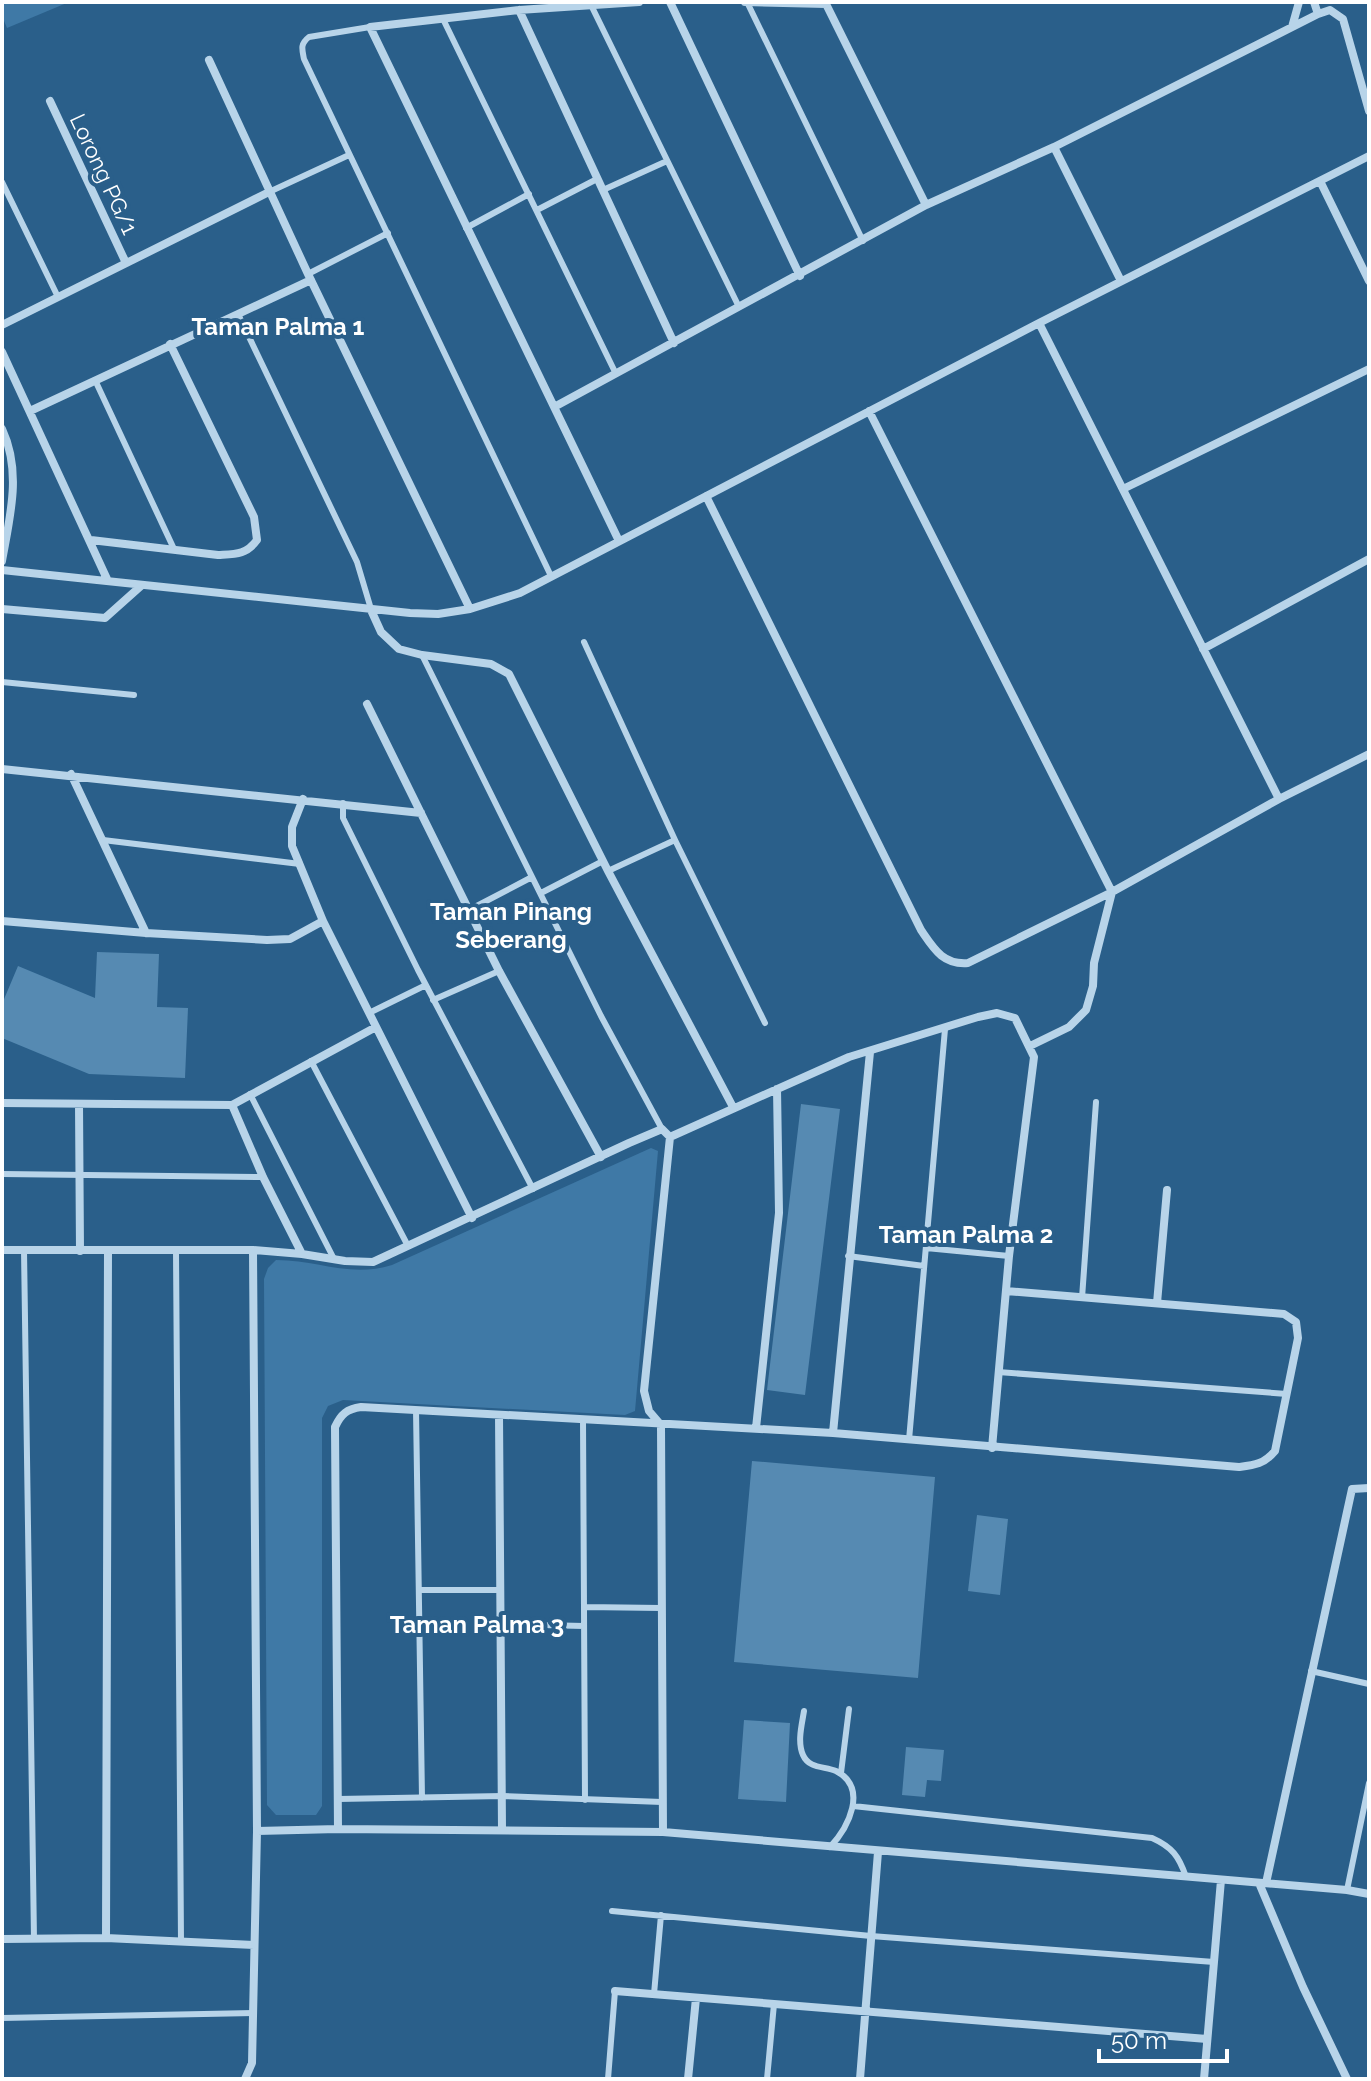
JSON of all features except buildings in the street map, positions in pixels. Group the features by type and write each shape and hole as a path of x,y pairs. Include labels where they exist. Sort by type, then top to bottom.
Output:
{"street":[{"path":"619,541 370,27 519,10 639,2"},
{"path":"670,2 800,276"},
{"path":"746,2 826,4 926,205"},
{"path":"1292,27 1299,2"},
{"path":"1314,2 1318,14"},
{"path":"519,10 674,343"},
{"path":"556,406 926,205 1054,147 1318,14 1330,10 1343,19 1369,111"},
{"path":"209,60 309,277 470,609"},
{"name":"Lorong PG/1","path":"50,101 126,263"},
{"path":"1054,147 1121,281"},
{"path":"2,570 371,610 438,614 470,609 520,593 1039,323 1369,156"},
{"path":"1320,181 1369,281"},
{"path":"2,325 269,192"},
{"path":"30,411 238,314 309,277"},
{"path":"1039,323 1279,799"},
{"path":"91,540 239,554 250,550 257,540 254,517 170,344"},
{"path":"2,352 107,579"},
{"path":"1123,489 1369,369"},
{"path":"869,411 1112,892 1086,1010 1069,1027 1030,1046"},
{"path":"2,429 14,461 14,487 2,561"},
{"path":"706,496 921,930 947,961 968,963 1112,892 1279,799 1369,754"},
{"path":"1203,649 1369,559"},
{"path":"2,609 105,618 142,585"},
{"path":"371,610 381,632 399,649 491,664 509,674 608,871 733,1107"},
{"path":"367,704 499,971 601,1157"},
{"path":"2,769 421,813"},
{"path":"71,774 146,933"},
{"path":"303,799 292,846 323,921 472,1218"},
{"path":"2,921 146,933 290,939 323,921"},
{"path":"670,1137 849,1057 997,1013 1015,1018 1034,1057 1009,1256 992,1448"},
{"path":"2,1103 232,1105 376,1027"},
{"path":"833,1433 870,1052"},
{"path":"756,1428 779,1213 777,1089"},
{"path":"79,1104 80,1251"},
{"path":"232,1105 263,1177 302,1254"},
{"path":"2,1250 253,1250 373,1262 662,1129 670,1137"},
{"path":"663,1832 661,1425 649,1411 644,1391 670,1137"},
{"path":"1157,1303 1167,1190"},
{"path":"245,2079 252,2063 257,1831 253,1250"},
{"path":"106,1938 108,1251"},
{"path":"338,1829 335,1427 339,1417 349,1409 416,1410 756,1428 1239,1467 1257,1465 1275,1451 1298,1338 1296,1322 1284,1314 1006,1291"},
{"path":"499,1415 502,1829"},
{"path":"1347,2079 1297,1974 1263,1883 1352,1489 1369,1488"},
{"path":"257,1831 502,1829 663,1832 1369,1894"},
{"path":"860,2079 878,1852"},
{"path":"1204,2079 1221,1880"},
{"path":"2,1939 106,1938 254,1945"},
{"path":"615,1991 1207,2039"},
{"path":"688,2079 696,1998"}],"lane":[{"path":"746,2 863,241"},
{"path":"591,5 739,308"},
{"path":"443,19 616,374"},
{"path":"370,27 309,37 301,49 551,576"},
{"path":"269,192 349,155"},
{"path":"603,190 667,161"},
{"path":"537,210 597,179"},
{"path":"2,182 58,297"},
{"path":"466,228 529,194"},
{"path":"309,277 388,233"},
{"path":"238,314 357,562 371,610"},
{"path":"95,380 174,549"},
{"path":"584,642 675,840 765,1023"},
{"path":"422,655 601,1016 662,1129"},
{"path":"2,682 134,695"},
{"path":"343,803 343,818 433,1000 533,1189"},
{"path":"103,840 300,864"},
{"path":"608,871 675,840"},
{"path":"541,893 603,861"},
{"path":"469,910 532,877"},
{"path":"433,1000 499,971"},
{"path":"369,1013 426,985"},
{"path":"909,1440 945,1029"},
{"path":"311,1060 408,1246"},
{"path":"250,1094 334,1259"},
{"path":"1082,1298 1096,1102"},
{"path":"2,1174 263,1177"},
{"path":"926,1248 1009,1256"},
{"path":"24,1250 34,1939"},
{"path":"176,1251 181,1941"},
{"path":"848,1256 924,1266"},
{"path":"998,1372 1287,1394"},
{"path":"416,1410 422,1798"},
{"path":"583,1420 585,1800"},
{"path":"419,1590 499,1590"},
{"path":"584,1607 661,1608"},
{"path":"499,1624 584,1626"},
{"path":"1311,1671 1369,1684"},
{"path":"841,1773 849,1709"},
{"path":"804,1711 800,1739 803,1756 811,1765 841,1773 852,1787 853,1806 841,1835 830,1847"},
{"path":"1347,1890 1369,1783"},
{"path":"338,1799 503,1796 662,1802"},
{"path":"853,1806 1152,1838 1169,1846 1179,1859 1186,1877"},
{"path":"612,1911 871,1936 1214,1962"},
{"path":"654,1994 661,1915"},
{"path":"608,2079 615,1991"},
{"path":"767,2079 774,2004"},
{"path":"2,2018 254,2013"}],"shaded area":[{"path":"2,2 69,2 7,28 2,16"},
{"path":"651,1148 658,1151 635,1411 625,1415 343,1400 328,1406 322,1418 322,1806 316,1815 276,1815 267,1805 264,1279 268,1268 276,1260 362,1270 392,1265"}],"district":[{"name":"Taman Palma 1","path":"278,327"},
{"name":"Taman Pinang Seberang","path":"511,926"},
{"name":"Taman Palma 2","path":"966,1235"},
{"name":"Taman Palma 3","path":"477,1625"}]}
